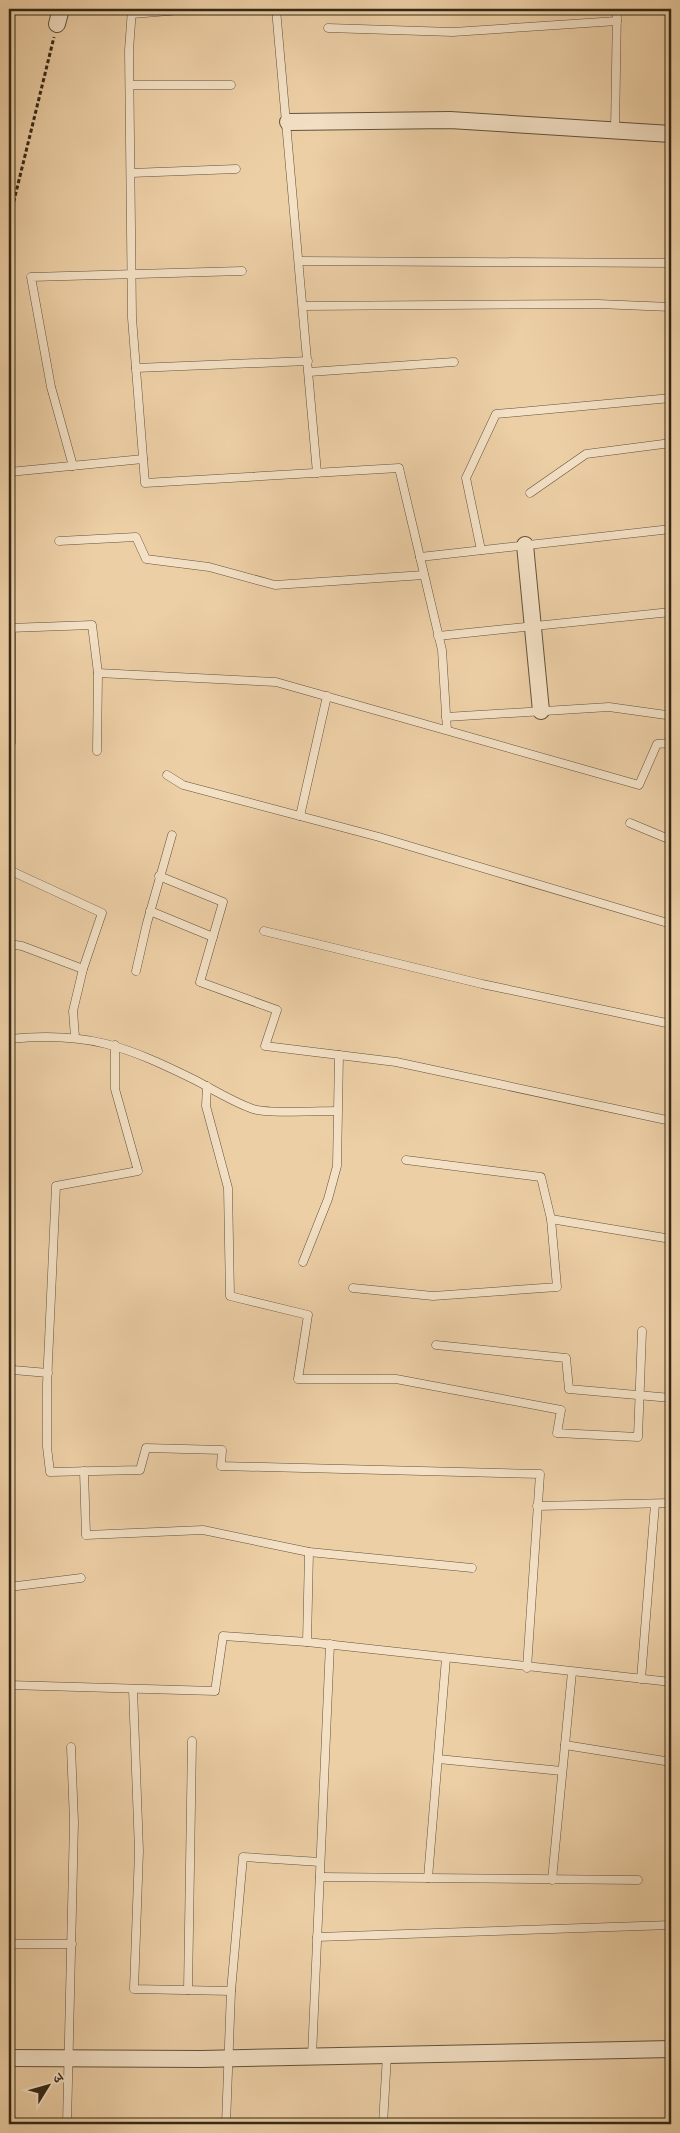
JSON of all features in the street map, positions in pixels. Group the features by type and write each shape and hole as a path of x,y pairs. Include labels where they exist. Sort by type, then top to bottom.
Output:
{"street":[{"path":"288,122 450,120 671,134"},
{"path":"525,545 540,711"},
{"path":"9,2058 229,2058 671,2049"}],"lane":[{"path":"193,9 132,12 130,85 132,274 136,368 145,483 399,468 442,650 447,730"},
{"path":"276,9 288,122 317,472"},
{"path":"615,130 617,9"},
{"path":"328,28 453,32 617,21"},
{"path":"130,85 231,85"},
{"path":"130,173 236,169"},
{"path":"299,261 671,263"},
{"path":"73,466 51,387 31,277 242,270"},
{"path":"303,306 598,304 671,306"},
{"path":"136,368 308,361"},
{"path":"309,372 454,362"},
{"path":"481,550 466,478 496,414 671,398"},
{"path":"530,493 586,454 671,443"},
{"path":"9,472 143,459"},
{"path":"420,557 671,529"},
{"path":"59,541 136,537 146,559 209,567 275,585 424,575"},
{"path":"438,636 671,612"},
{"path":"11,743 10,628 92,625 98,673 97,751"},
{"path":"98,673 276,682 639,785 657,744 671,743"},
{"path":"300,816 327,696"},
{"path":"446,717 608,707 666,715"},
{"path":"166,775 184,785 300,816 671,924"},
{"path":"630,823 671,840"},
{"path":"136,971 150,911 172,835"},
{"path":"9,870 102,913 83,969 73,1011 75,1037"},
{"path":"160,876 223,902 200,982 278,1010 265,1046 396,1062 671,1121"},
{"path":"150,911 213,937"},
{"path":"264,931 482,984 671,1024"},
{"path":"9,944 22,946 83,969"},
{"path":"9,1039 45,1035 75,1037 115,1045 207,1086 254,1110 337,1111"},
{"path":"115,1045 115,1089 138,1171 56,1186 48,1373 47,1447 50,1472 140,1470 146,1448 222,1450 221,1466 540,1474 527,1668"},
{"path":"304,1262 328,1200 337,1166 339,1055"},
{"path":"207,1086 206,1106 228,1188 230,1296 308,1315 298,1379 396,1379 561,1410 557,1432 638,1437 642,1331"},
{"path":"354,1288 433,1296 557,1287 551,1219 541,1177 406,1160"},
{"path":"551,1219 671,1239"},
{"path":"436,1346 566,1358 569,1389 671,1398"},
{"path":"9,1363 13,1370 48,1373"},
{"path":"84,1471 86,1535 203,1530 309,1552 472,1568"},
{"path":"538,1506 671,1503"},
{"path":"641,1679 655,1504"},
{"path":"307,1642 309,1552"},
{"path":"9,1587 81,1578"},
{"path":"9,1685 215,1692 224,1636 330,1644 527,1668 671,1682"},
{"path":"312,2056 330,1644"},
{"path":"428,1878 446,1658"},
{"path":"552,1880 572,1672"},
{"path":"133,1689 139,1851 134,1989 231,1991"},
{"path":"188,1990 192,1741"},
{"path":"565,1745 671,1762"},
{"path":"67,2124 74,1822 71,1747"},
{"path":"438,1759 562,1770"},
{"path":"226,2124 231,1991 243,1857 320,1862"},
{"path":"320,1877 638,1880"},
{"path":"317,1937 671,1925"},
{"path":"9,1944 72,1944"},
{"path":"383,2124 387,2055"}],"path":[{"path":"9,221 59,16"}]}
